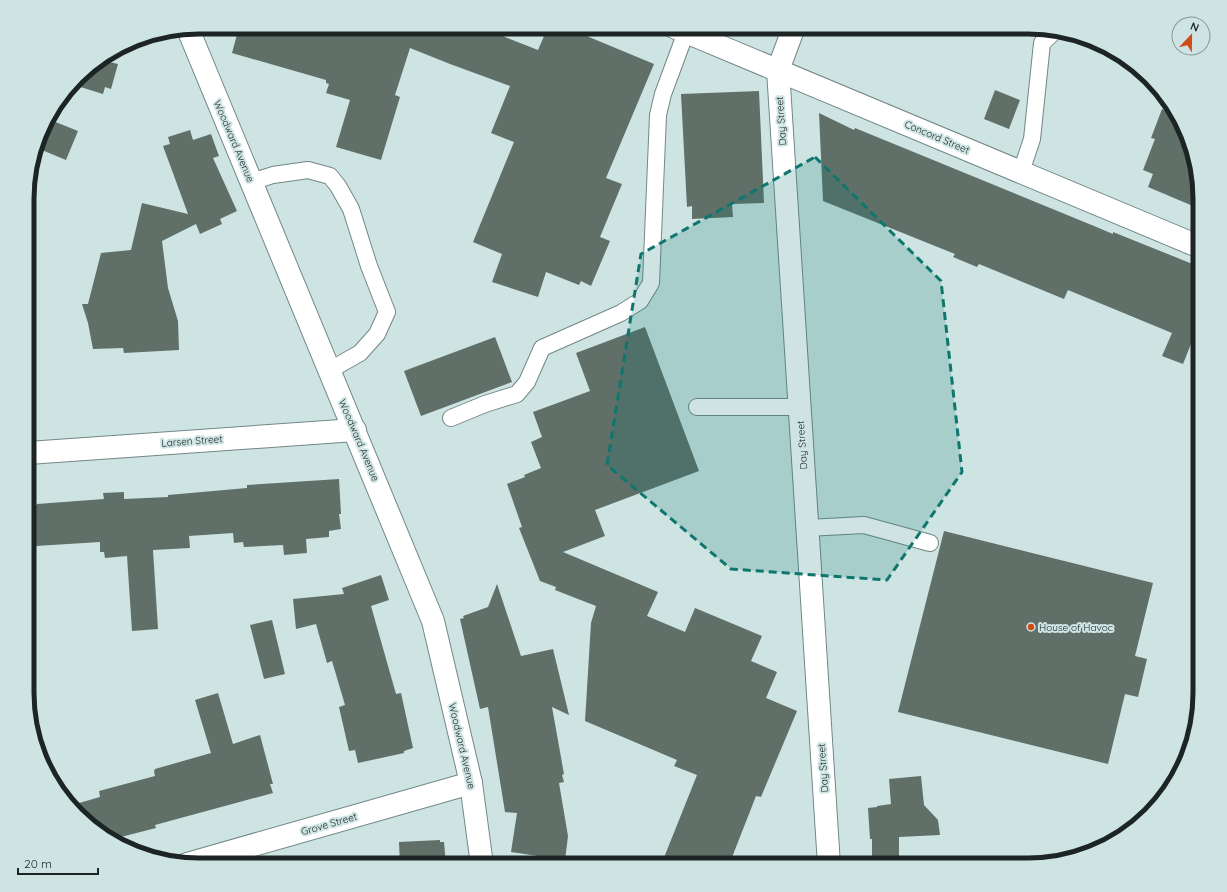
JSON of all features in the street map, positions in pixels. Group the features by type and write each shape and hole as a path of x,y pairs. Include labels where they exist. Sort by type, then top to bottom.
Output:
{"street":[{"name":"Woodward Avenue","path":"190,34 433,621 471,783 481,858"},
{"name":"Concord Street","path":"690,34 1193,244"},
{"name":"Day Street","path":"791,34 778,70 829,858"},
{"name":"Larsen Street","path":"34,452 355,430"},
{"name":"Grove Street","path":"208,858 471,783"}],"lane":[{"path":"451,418 485,404 517,394 527,382 542,348 621,313 640,302 650,283 658,115 679,34"},
{"path":"1021,172 1032,139 1042,43 1051,35"},
{"path":"251,182 273,175 308,170 330,176 338,186 351,209 369,266 387,312 378,334 360,353 330,370"},
{"path":"696,407 799,407"},
{"path":"807,528 864,526 930,543"}],"highlighted area":[{"path":"815,157 941,281 962,472 887,580 731,569 607,465 641,254"}],"building":[{"path":"237,34 500,34 538,50 545,34 582,34 654,64 606,178 622,184 600,237 610,241 591,286 581,281 579,285 546,272 538,297 492,282 502,254 473,242 514,142 491,133 510,86 410,48 395,95 400,97 381,160 336,147 350,100 326,93 329,84 326,83 326,80 232,53"},
{"path":"108,62 118,64 111,89 105,87 103,94 78,86 98,68"},
{"path":"995,90 1020,100 1009,129 984,119"},
{"path":"759,91 764,203 732,204 733,217 692,219 692,206 687,207 681,94"},
{"path":"1162,109 1168,111 1184,146 1190,167 1193,188 1193,206 1148,187 1153,174 1143,170 1155,139 1151,138"},
{"path":"819,113 854,130 855,128 1113,234 1113,232 1193,264 1193,345 1191,344 1183,364 1162,356 1172,333 1068,290 1064,299 979,264 977,267 953,257 955,254 823,201"},
{"path":"53,121 78,131 66,160 42,150"},
{"path":"190,130 193,140 211,134 219,156 213,158 237,211 220,219 222,224 200,234 196,224 162,241 168,288 178,321 179,350 124,353 123,348 93,349 88,323 82,304 88,304 101,253 131,250 142,203 188,214 163,146 170,144 168,137"},
{"path":"645,327 699,471 595,510 605,536 563,552 658,592 647,616 685,632 695,608 762,636 751,661 777,672 766,698 797,711 761,797 756,796 732,858 664,858 697,775 674,766 677,760 585,721 591,623 596,606 555,590 556,587 540,581 519,528 522,527 507,484 525,477 524,475 541,468 531,442 542,437 533,412 590,391 576,353"},
{"path":"495,337 512,382 421,416 404,371"},
{"path":"339,479 341,514 339,514 341,529 329,531 329,537 306,539 307,553 284,555 283,545 244,547 243,542 234,543 233,533 189,536 190,548 153,550 158,629 132,631 127,556 105,558 104,552 100,552 100,542 36,546 34,531 34,505 37,504 104,499 103,493 124,492 124,499 168,497 168,495 247,488 247,485"},
{"name":"House of Havoc","path":"944,531 1153,583 1135,656 1147,659 1138,697 1125,694 1108,764 898,712"},
{"path":"381,575 389,600 371,606 396,694 401,693 413,748 404,751 404,753 358,763 355,750 349,751 339,707 345,705 332,661 327,663 316,624 296,629 293,599 344,594 342,588"},
{"path":"497,584 521,656 553,649 569,715 552,707 564,774 562,775 564,782 559,783 568,836 565,858 552,858 511,852 517,813 505,812 488,707 480,709 460,619 464,618 463,616 488,607"},
{"path":"272,620 285,674 264,679 250,625"},
{"path":"218,693 233,744 260,735 273,784 270,784 273,793 155,825 156,828 119,837 98,824 82,810 76,804 100,797 99,791 155,776 155,769 211,753 195,700"},
{"path":"921,776 924,805 938,820 940,835 899,837 899,858 872,858 872,839 870,839 868,808 891,804 889,779"},
{"path":"440,840 440,842 444,842 445,858 400,858 399,842"}],"place":[{"name":"House of Havoc","path":"1031,627"}]}
